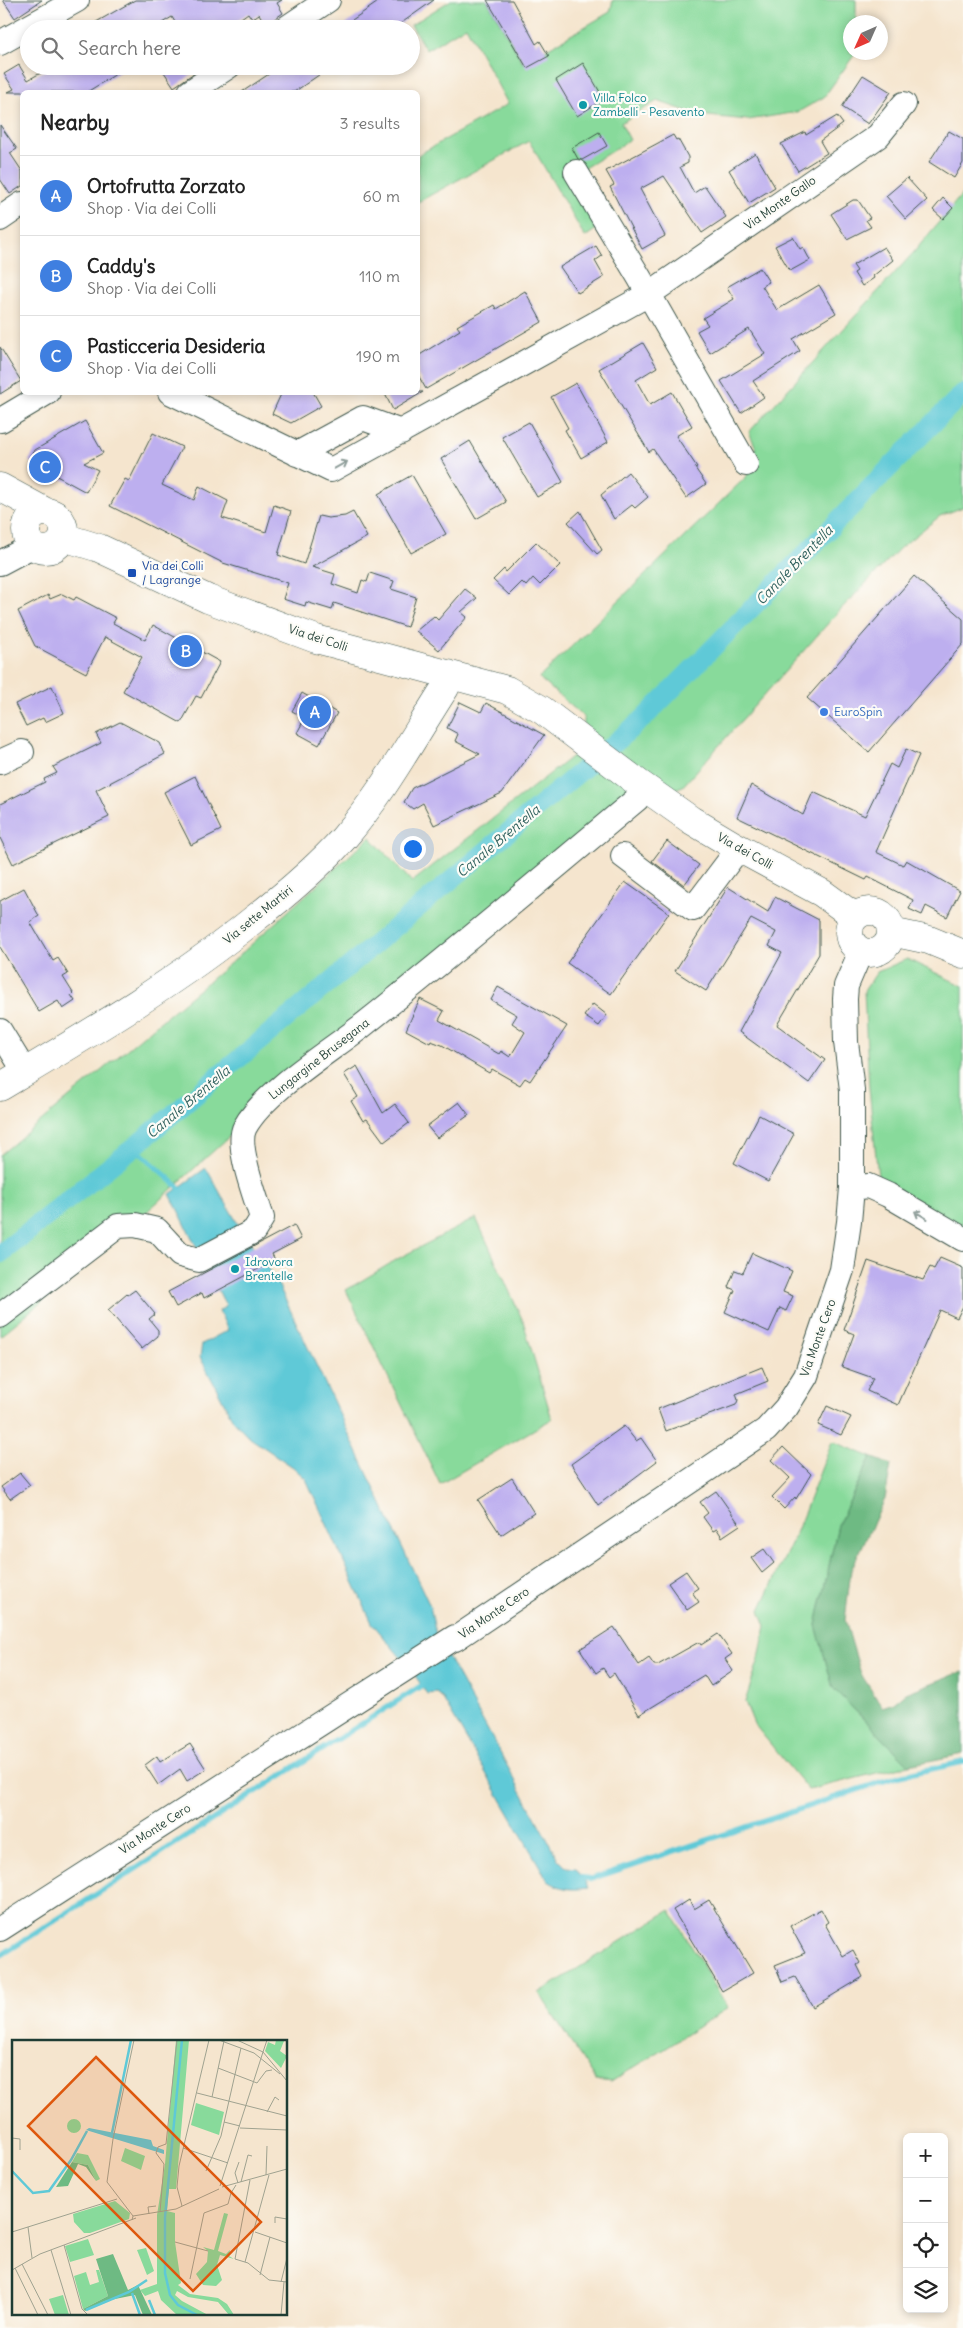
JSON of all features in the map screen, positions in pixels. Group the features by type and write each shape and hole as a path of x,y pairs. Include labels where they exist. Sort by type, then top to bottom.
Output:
{"main road":[{"name":"Via dei Colli","path":"0,487 35,528 43,550 50,550 55,547 63,537 99,548 208,599 316,639 507,690 542,710 641,785 691,820 822,893 855,917"},
{"path":"0,504 35,528"},
{"name":"Via sette Martiri","path":"0,1086 113,1020 183,973 259,916 316,866 343,838 378,793 444,688 448,674"},
{"path":"864,912 878,912 889,924 891,932 888,942 881,950 872,953 861,951 851,942 849,936 851,922 855,917 864,912"},
{"path":"891,932 929,940 963,954"}],"street":[{"path":"41,20 77,0"},
{"path":"298,20 328,0"},
{"path":"0,43 20,32"},
{"path":"193,90 216,75"},
{"name":"Via Monte Gallo","path":"176,395 331,470 649,294 878,136 904,104"},
{"path":"576,172 649,294 746,464"},
{"path":"0,219 20,205"},
{"path":"0,420 43,395"},
{"path":"0,564 35,528"},
{"path":"0,762 22,752"},
{"name":"Lungargine Brusegana","path":"0,1316 118,1226 135,1226 157,1230 180,1254 199,1260 254,1232 262,1218 243,1155 244,1128 269,1098 369,1020 637,799 641,785"},
{"path":"623,856 693,910 739,848"},
{"name":"Via Monte Cero","path":"0,1930 456,1637 699,1478 766,1430 786,1408 809,1367 842,1270 852,1188 852,1090 846,1042 845,999 849,977 861,951"},
{"path":"0,1031 25,1072"},
{"path":"852,1188 868,1186 888,1195 963,1239"}],"green space":[{"path":"451,0 487,0 523,63 610,12 613,0 856,0 856,15 843,15 843,60 851,60 824,97 798,112 748,120 698,115 657,101 621,123 630,140 571,176 601,226 585,237 529,141 420,201 420,154 508,104 466,26 426,50 420,40 420,20"},
{"path":"963,193 963,507 940,516 901,547 840,610 683,786 652,798 242,1125 106,1249 0,1336 0,1155 233,961 370,837 412,882 584,747 584,717 539,678 747,476 756,448 749,432 914,252"},
{"path":"907,959 963,986 963,1231 878,1177 869,1088 864,991 877,972"},
{"path":"476,1218 523,1321 552,1419 440,1484 346,1290 401,1257"},
{"path":"832,1441 871,1457 838,1525 816,1625 833,1688 909,1765 808,1790 754,1724 745,1702 758,1662 766,1626 760,1610 797,1531"},
{"path":"871,1457 891,1465 885,1499 851,1570 845,1620 861,1674 882,1707 894,1703 906,1693 963,1671 963,1754 909,1765 833,1688 816,1625 838,1525"},
{"path":"670,1910 728,2008 611,2082 596,2080 539,1993"}],"water":[{"path":"206,1168 238,1224 277,1282 430,1606 436,1635 558,1859 566,1867 576,1868 589,1888 568,1889 548,1881 442,1697 437,1693 427,1694 412,1671 372,1623 306,1479 293,1467 250,1438 233,1420 200,1357 202,1344 228,1330 219,1311 226,1306 170,1194"}],"building":[{"path":"3,0 42,0 15,18"},
{"path":"135,0 282,0 277,3 283,13 273,20 263,20 259,14 252,19 248,13 238,20 174,20 172,17 167,20 100,20"},
{"path":"381,0 434,0 406,20 352,20"},
{"path":"487,0 512,0 536,44 540,41 549,56 527,68"},
{"path":"583,63 604,99 577,116 556,80"},
{"path":"19,65 20,75 25,75 28,80 37,75 114,75 90,90 20,90 20,92 8,92 14,89 4,74"},
{"path":"166,75 191,75 174,87"},
{"path":"268,75 319,75 297,90 245,90"},
{"path":"863,75 891,92 868,124 842,107"},
{"path":"837,116 843,124 820,141 827,153 798,171 781,144 805,132 806,135"},
{"path":"0,125 17,149 10,153 20,168 20,187 10,194 0,179"},
{"path":"949,131 963,139 963,163 954,178 929,162"},
{"path":"599,132 607,146 582,160 578,159 572,148"},
{"path":"673,135 676,140 678,139 688,157 688,163 680,167 694,193 705,186 726,217 702,233 664,176 640,189 665,236 642,249 610,187 614,185 606,171"},
{"path":"755,153 775,187 749,203 729,170"},
{"path":"907,178 927,200 906,219 886,196"},
{"path":"943,198 953,208 943,219 933,210"},
{"path":"853,200 858,200 870,218 866,220 871,227 847,239 831,214"},
{"path":"793,237 800,249 803,247 810,260 790,271 775,246"},
{"path":"596,246 602,256 595,261 604,277 578,293 560,267"},
{"path":"884,247 893,260 873,276 874,278 862,286 854,273 857,271 853,265"},
{"path":"760,268 769,282 762,286 777,310 819,285 836,313 793,339 800,351 753,381 764,397 741,413 721,381 765,354 749,329 710,353 697,331 708,325 703,318 734,299 727,287"},
{"path":"525,291 542,322 426,389 420,378 420,355 460,330 457,326 494,305 496,309"},
{"path":"643,343 657,367 636,380 650,405 672,392 692,426 676,436 706,484 686,498 653,449 649,452 599,369"},
{"path":"0,347 20,382 0,394"},
{"path":"576,383 608,442 581,458 565,430 568,428 551,397"},
{"path":"281,395 315,395 321,406 291,423 272,414"},
{"path":"386,395 418,395 393,410"},
{"path":"85,421 103,453 84,463 98,470 86,492 29,461 35,450"},
{"path":"529,422 563,482 537,497 502,437"},
{"path":"153,433 182,447 162,485 194,500 199,486 228,501 222,518 266,532 274,505 291,511 278,555 304,564 319,516 328,518 345,516 353,512 367,537 312,567 335,574 332,584 358,593 362,580 367,582 370,573 394,581 391,589 416,597 407,627 334,603 332,610 306,602 305,606 283,599 288,583 223,563 110,506 125,479 129,481"},
{"path":"470,441 506,502 476,519 441,459"},
{"path":"628,472 648,497 635,508 632,505 614,519 601,495"},
{"path":"412,475 446,534 411,553 378,494"},
{"path":"580,511 602,550 597,554 568,522"},
{"path":"536,542 560,565 540,585 533,578 526,586 522,582 509,595 493,580 504,569 506,572"},
{"path":"914,576 963,619 963,644 869,752 807,698"},
{"path":"465,589 477,598 461,612 467,617 439,650 416,631 434,616 438,620"},
{"path":"62,594 74,600 76,597 116,618 113,623 145,640 153,625 220,662 201,698 196,696 181,723 123,691 142,657 105,637 86,673 35,646 18,611 48,595 50,599"},
{"path":"52,686 64,713 45,722 43,718 26,726 15,704"},
{"path":"302,693 337,713 319,745 297,733 305,718 292,711"},
{"path":"460,702 481,712 486,703 544,735 502,793 434,825 423,803 413,809 404,802 412,788 480,754 455,741 458,734 447,728"},
{"path":"120,722 160,743 165,754 96,790 109,817 13,864 0,838 0,804 45,782 44,779 57,773 53,767 101,743 96,734"},
{"path":"906,749 919,755 876,852 903,865 906,860 960,891 947,917 926,906 922,915 909,909 913,900 868,877 866,880 737,817 751,785 803,815 813,792 865,816 890,764 897,768"},
{"path":"195,776 221,830 191,845 164,792"},
{"path":"667,841 699,865 684,885 652,861"},
{"path":"625,882 669,913 611,994 567,963"},
{"path":"728,887 768,912 775,897 819,920 819,954 777,1025 825,1060 809,1083 739,1032 782,953 769,946 776,932 751,919 706,991 675,971"},
{"path":"24,888 39,916 30,922 53,961 58,958 68,974 63,977 73,993 71,995 75,1001 63,1009 58,1001 39,1012 0,947 0,901"},
{"path":"498,987 567,1026 530,1081 525,1078 520,1085 492,1069 489,1073 442,1045 431,1041 430,1043 406,1030 420,999 444,1011 439,1020 499,1054 501,1051 510,1057 525,1032 512,1023 517,1015 491,1000"},
{"path":"593,1004 607,1015 599,1026 584,1016"},
{"path":"357,1066 383,1113 395,1104 409,1123 384,1142 367,1119 363,1121 351,1101 358,1097 344,1074"},
{"path":"459,1102 469,1115 437,1138 427,1126"},
{"path":"759,1115 794,1134 768,1181 734,1163"},
{"name":"Idrovora Brentelle","path":"294,1225 301,1239 272,1254 275,1260 204,1298 202,1293 176,1307 168,1292"},
{"path":"752,1253 792,1271 783,1292 793,1296 786,1311 780,1308 769,1332 725,1312 735,1290 728,1287 735,1270 743,1273"},
{"path":"940,1258 963,1268 963,1306 957,1318 940,1310 898,1405 867,1391 873,1378 842,1367 854,1334 844,1330 868,1261 923,1280 930,1267 934,1269"},
{"path":"135,1290 155,1314 149,1319 158,1330 158,1336 142,1349 108,1310 127,1294"},
{"path":"762,1367 768,1381 736,1394 738,1400 736,1405 666,1431 658,1409"},
{"path":"827,1406 851,1417 841,1435 818,1425"},
{"path":"624,1426 636,1441 641,1438 657,1461 598,1505 571,1464"},
{"path":"783,1447 811,1474 796,1499 795,1497 784,1509 772,1497 790,1478 771,1460"},
{"path":"20,1473 30,1485 10,1499 1,1487"},
{"path":"512,1478 534,1513 501,1535 478,1500"},
{"path":"716,1491 740,1525 722,1537 717,1529 713,1531 703,1517 708,1513 700,1502"},
{"path":"764,1549 774,1563 762,1573 751,1558"},
{"path":"686,1571 698,1588 692,1592 699,1602 687,1610 668,1583"},
{"path":"614,1627 639,1665 649,1658 654,1665 658,1665 699,1642 701,1645 718,1634 732,1654 725,1659 733,1671 711,1686 704,1675 639,1715 614,1673 609,1677 603,1668 596,1673 580,1649"},
{"path":"190,1744 206,1769 187,1781 180,1769 158,1785 145,1765 157,1756 160,1762"},
{"path":"689,1900 694,1909 709,1900 753,1973 722,1991 673,1910"},
{"path":"821,1909 828,1922 825,1924 843,1956 853,1950 860,1963 857,1965 863,1977 813,2007 795,1977 782,1982 775,1965 805,1953 790,1926"}],"waterway":[{"name":"Canale Brentella","path":"0,1254 134,1147 644,718 963,393"},
{"path":"134,1147 184,1192"},
{"path":"0,1956 427,1682"},
{"path":"576,1877 591,1879 899,1776 963,1762"}],"place":[{"name":"Villa Folco Zambelli - Pesavento","path":"583,105"},
{"name":"Pasticceria Desideria","path":"45,467"},
{"name":"Via dei Colli / Lagrange","path":"132,573"},
{"name":"Caddy's","path":"186,651"},
{"name":"Ortofrutta Zorzato","path":"315,712"},
{"name":"EuroSpin","path":"824,712"},
{"name":"Idrovora Brentelle","path":"235,1269"}]}
